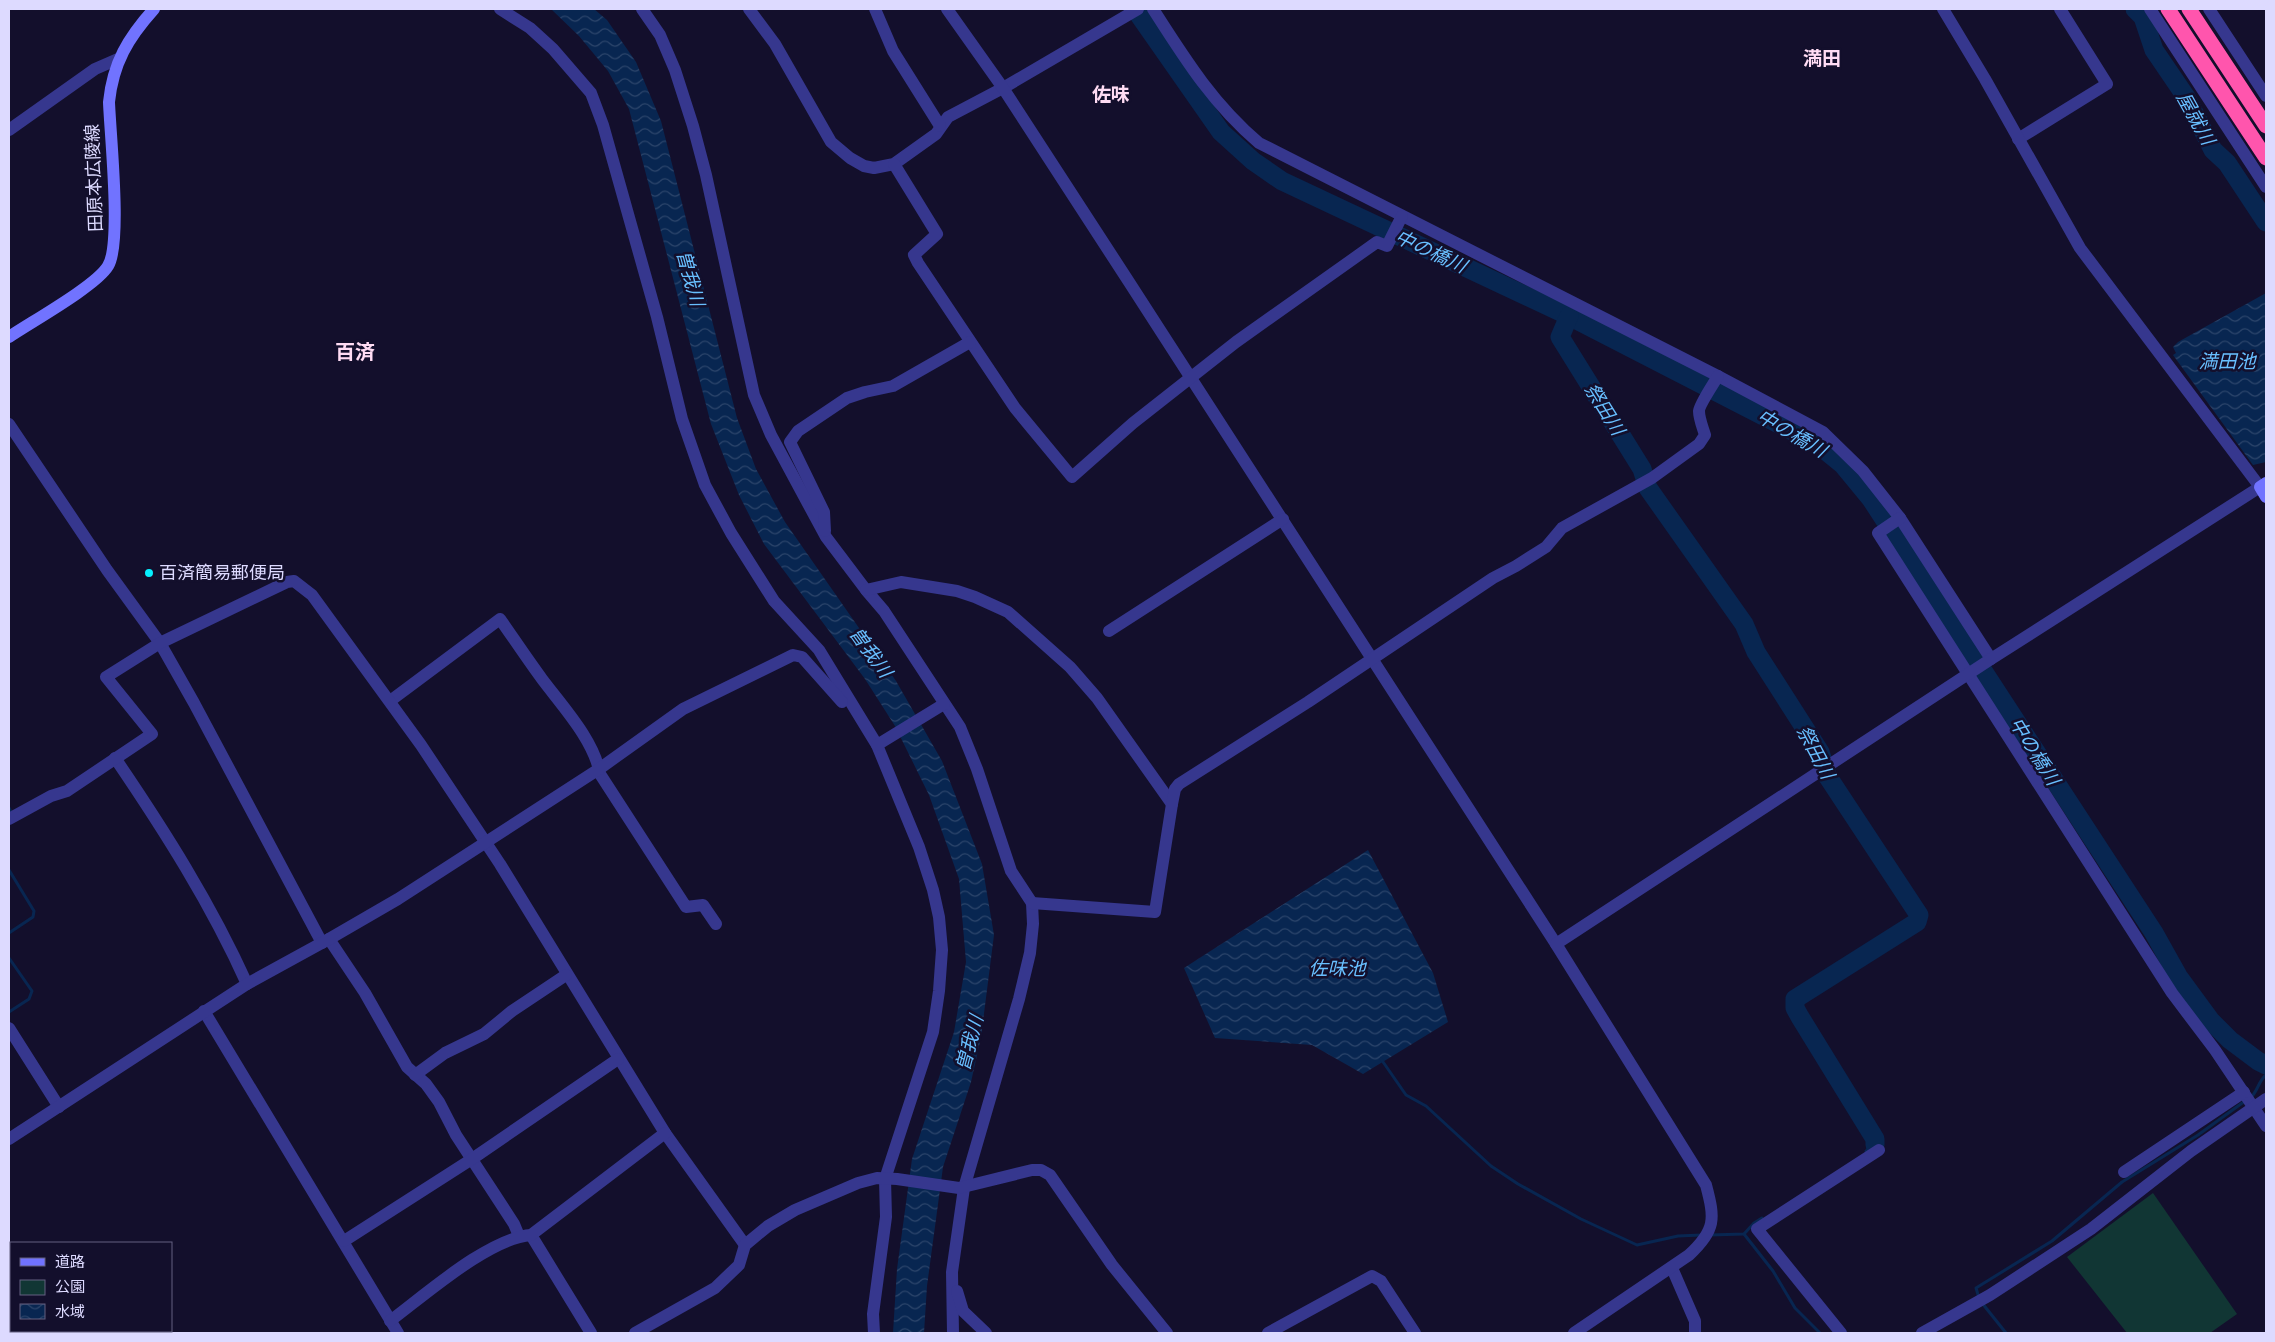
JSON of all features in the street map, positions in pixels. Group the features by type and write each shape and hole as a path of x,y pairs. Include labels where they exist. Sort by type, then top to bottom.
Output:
{"highway":[{"path":"2168,9 2266,158"},
{"path":"2172,9 2266,152"},
{"path":"2191,9 2266,121"},
{"path":"2191,9 2266,126"}],"main road":[{"name":"田原本広陵線","path":"9,337 89,285 109,266 116,234 109,102 111,81 118,59 140,25 154,9"}],"street":[{"path":"500,9 530,28 542,39 576,74 591,93 606,134 657,318 682,419 705,485 731,533 774,601 819,650 862,724"},
{"path":"642,9 660,35 675,70 693,126 706,175 754,395 771,435 826,537 866,590 884,610 941,706 960,727 977,769 1012,871 1032,903 1034,924 1030,953 1019,999 961,1188 952,1272 953,1333"},
{"path":"748,9 775,44 831,142 850,158 864,166 874,168 894,164 936,134 940,126 955,113 1003,88 1138,9"},
{"path":"875,9 893,51 940,126"},
{"path":"947,9 1003,88 1192,378 1556,944 1706,1185 1713,1216 1702,1244 1672,1268 1574,1333"},
{"path":"1153,9 1190,67 1215,100 1234,122 1259,142 1401,217 1823,432 1864,471 1898,519 1990,660"},
{"path":"1556,944 1969,673 2264,489 2080,248 1985,79 1942,9"},
{"path":"2018,139 2107,84 2060,9"},
{"path":"2150,9 2266,187"},
{"path":"2210,9 2266,96"},
{"path":"9,130 95,69 118,59"},
{"path":"894,164 937,234 914,256 1015,408 1072,477 1133,423 1236,342 1377,242 1387,246 1401,217"},
{"path":"826,537 824,512 790,442 798,430 847,398 892,386 970,342"},
{"path":"1032,903 1155,912 1172,804 1175,789 1179,784 1308,702 1493,578 1546,547 1562,528 1652,478 1699,444 1705,435 1699,413 1700,406 1708,396 1718,377"},
{"path":"9,424 107,570 160,643 325,941 365,993 407,1067 426,1084 439,1102 456,1135 514,1224 525,1235 590,1333"},
{"path":"1109,631 1283,519"},
{"path":"1898,519 1878,533 2172,993 2216,1050 2266,1126"},
{"path":"12,817 51,796 67,791 152,734 106,677 160,643 287,582 294,581 312,595 390,701 485,841 665,1133 745,1245"},
{"path":"866,590 901,582 956,591 975,597 1008,612 1070,666 1097,698 1172,804"},
{"path":"390,701 500,619 542,679 567,710 598,762 600,774 686,907 703,906 716,924"},
{"path":"9,1139 246,984 398,898 599,769 684,709 793,655 802,657 880,744 919,847 939,916 942,950 933,1032 891,1179 873,1314 874,1333"},
{"path":"880,744 941,706"},
{"path":"116,758 154,816 225,936 246,984"},
{"path":"415,1075 445,1053 484,1034 512,1011 566,975"},
{"path":"204,1011 398,1333"},
{"path":"9,1028 59,1107"},
{"path":"344,1241 472,1159 618,1059"},
{"path":"1922,1333 1990,1295 2091,1229 2186,1143 2248,1100 2266,1099"},
{"path":"2124,1172 2186,1143 2248,1100"},
{"path":"390,1321 474,1260 525,1235 665,1133"},
{"path":"1841,1333 1757,1229 1879,1150"},
{"path":"635,1333 715,1288 739,1265 745,1245 768,1226 795,1210 858,1183 877,1178 961,1188 1032,1170 1041,1170 1050,1175 1112,1265 1167,1333"},
{"path":"1672,1268 1695,1321 1695,1333"},
{"path":"952,1272 964,1311 986,1333"},
{"path":"1268,1333 1372,1276 1381,1281 1416,1333"}],"green space":[{"path":"2153,1193 2237,1314 2210,1333 2127,1333 2067,1257"}],"water":[{"name":"曽我川","path":"551,9 594,9 607,20 636,62 661,121 737,418 756,469 785,522 896,681 942,761 982,864 994,935 981,1037 971,1082 943,1167 927,1286 924,1333 893,1333 897,1269 912,1159 954,1032 966,962 959,879 929,795 895,726 865,679 764,544 739,495 711,424 629,109 608,71 579,36"},
{"name":"満田池","path":"2266,293 2266,462 2253,465 2173,355 2176,353 2173,347 2178,342"},
{"name":"佐味池","path":"1368,850 1433,973 1448,1022 1363,1074 1312,1045 1215,1038 1184,968"}],"waterway":[{"name":"中の橋川","path":"1135,9 1221,132 1253,161 1282,181 1569,316 1816,443 1843,465 1871,499 2154,933 2178,976 2211,1021 2230,1040 2266,1065"},
{"name":"屋就川","path":"2135,9 2143,17 2154,50 2186,97 2213,150 2227,163 2266,222"},
{"name":"祭田川","path":"1569,316 1560,337 1642,469 1648,488 1744,624 1756,652 1820,752 1828,777 1919,915 1917,922 1795,999 1795,1008 1875,1139 1875,1145"},
{"path":"9,808 12,814"},
{"path":"9,870 34,911 33,917 9,933"},
{"path":"9,958 32,991 29,999 9,1012"},
{"path":"1381,1059 1406,1095 1426,1106 1491,1166 1518,1184 1581,1219 1637,1245 1678,1236 1701,1235"},
{"path":"2250,1098 2266,1075"},
{"path":"1979,1298 1976,1288 2052,1241 2122,1182 2198,1135 2245,1101"},
{"path":"1866,1151 1875,1145"},
{"path":"1710,1235 1744,1234 1754,1223 1762,1218"},
{"path":"1744,1234 1773,1271 1795,1308 1820,1333"},
{"path":"1982,1303 2006,1333"}],"place":[{"name":"百済簡易郵便局","path":"149,573"}],"district":[{"name":"満田","path":"1822,58"},
{"name":"佐味","path":"1111,94"},
{"name":"百済","path":"355,352"}]}
